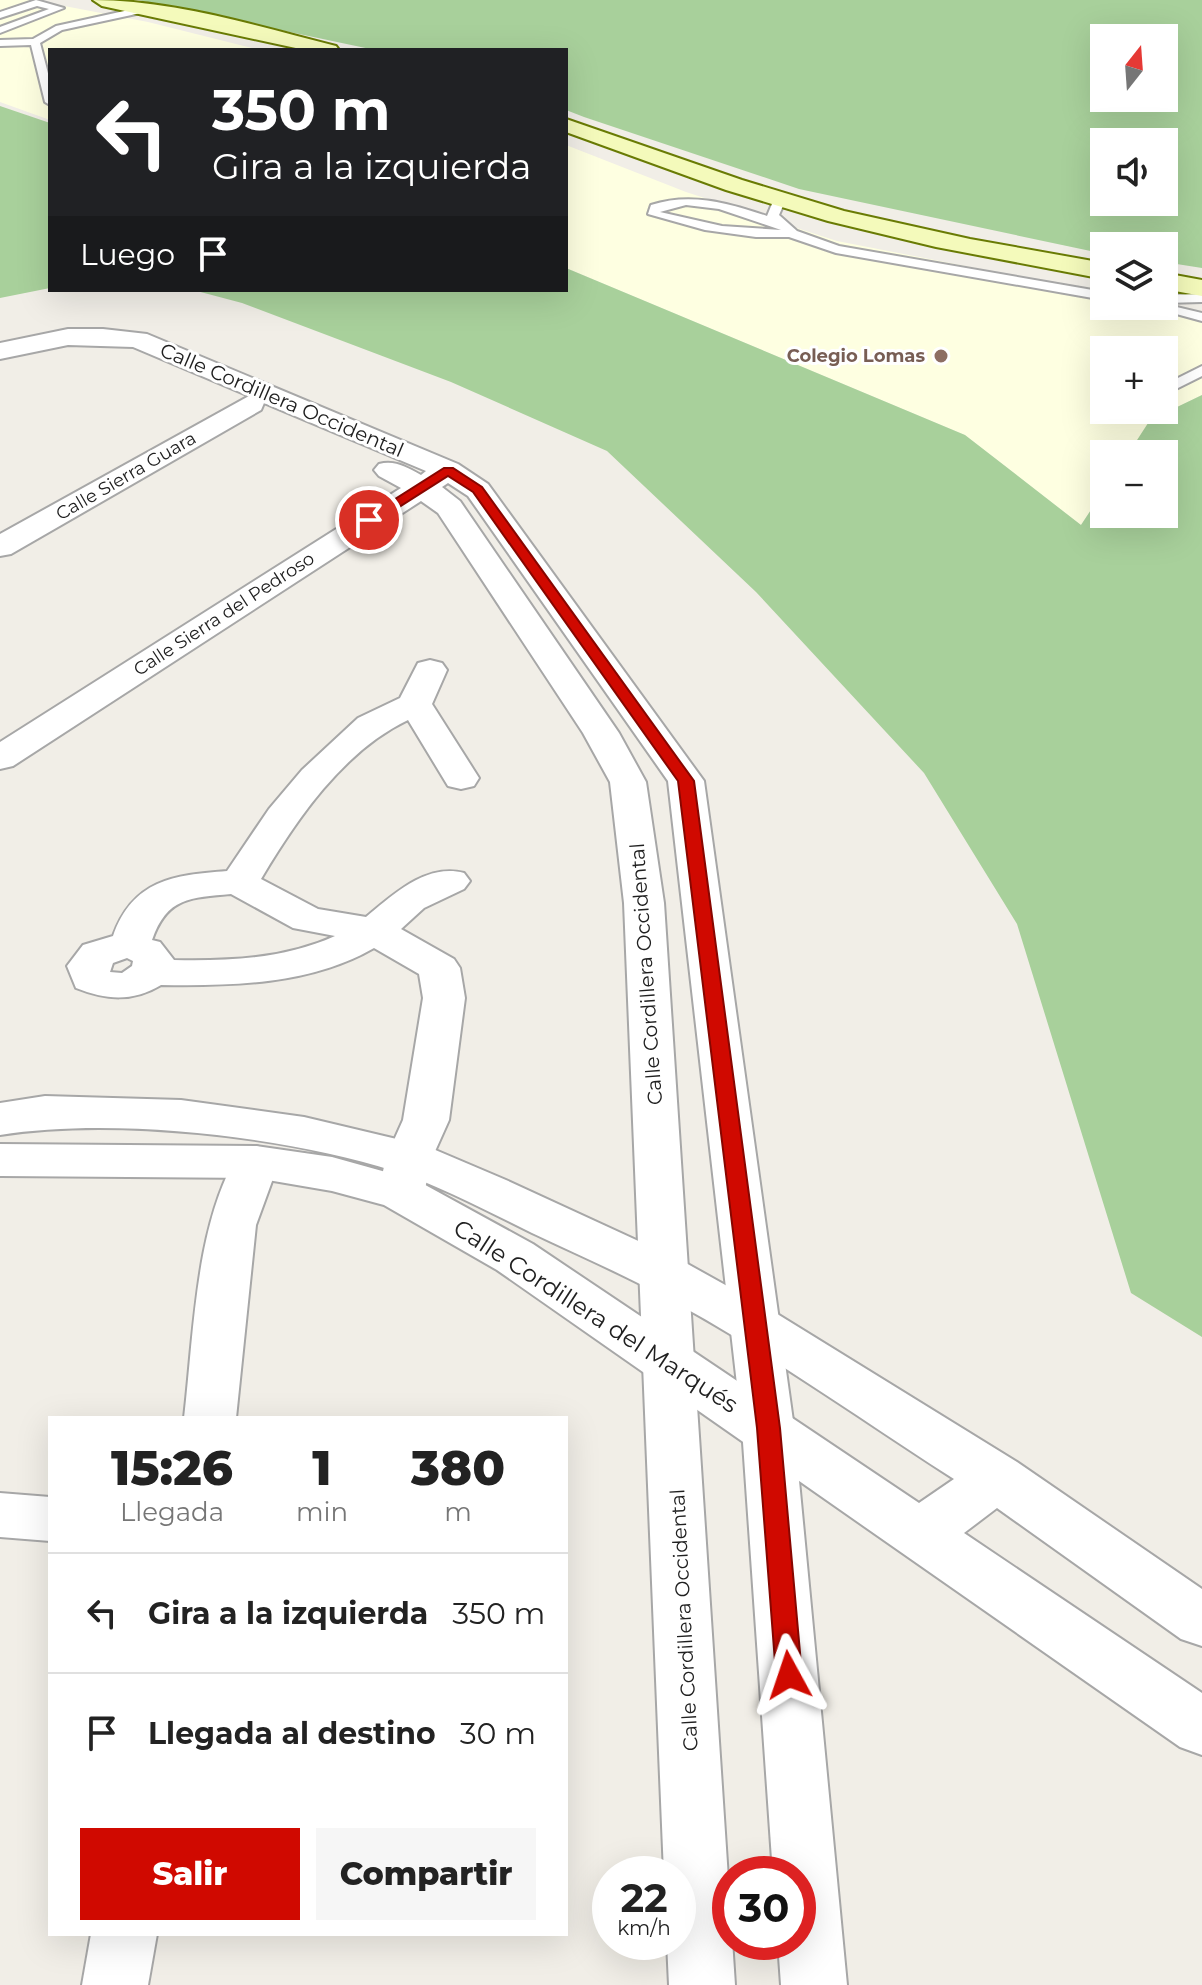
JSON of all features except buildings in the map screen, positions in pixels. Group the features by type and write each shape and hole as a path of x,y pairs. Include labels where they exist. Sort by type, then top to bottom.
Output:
{"main road":[{"path":"102,0 320,48"},
{"path":"568,126 780,199 924,238 1090,268"},
{"path":"1178,284 1202,288"}],"street":[{"name":"Calle Cordillera Occidental","path":"0,351 60,336 84,334 138,340 435,478 449,507 601,733 628,782 644,903 702,1985"},
{"name":"Calle Cordillera Occidental","path":"26,371 82,350 129,352 435,478 478,490 686,781 768,1428 814,1985"},
{"name":"Calle Sierra Guara","path":"0,547 251,404"},
{"name":"Calle Sierra del Pedroso","path":"0,758 435,478"},
{"path":"240,881 258,850 332,759 422,687 461,778"},
{"path":"628,782 686,781"},
{"path":"240,881 250,891 307,919 374,931 439,968 444,998 426,1120 405,1175"},
{"path":"240,881 185,888 159,897 144,911 141,959 227,974 276,968 341,949 374,931 415,896 450,881"},
{"name":"Calle Cordillera del Marqués","path":"0,1119 45,1112 181,1116 304,1133 666,1275 755,1326 997,1478 1202,1621"},
{"name":"Calle Cordillera del Marqués","path":"0,1160 256,1162 332,1174 405,1175 515,1257 671,1366 768,1428 1202,1727"},
{"path":"210,1416 232,1225 256,1162"},
{"path":"921,1533 997,1478"},
{"path":"0,1515 48,1519"},
{"path":"115,1985 124,1936"}],"lane":[{"path":"0,30 59,8 23,0"},
{"path":"0,15 36,3"},
{"path":"0,43 38,40 59,28 147,9"},
{"path":"0,30 38,40"},
{"path":"38,40 48,92"},
{"path":"780,199 773,216 787,229"},
{"path":"787,229 765,234 719,230 654,214 655,208 662,205 689,201 787,229 836,249 1090,294"},
{"path":"1178,299 1202,298"},
{"path":"1178,312 1202,317"},
{"path":"1178,383 1202,370"}],"shaded area":[{"path":"0,0 33,0 148,22 252,48 48,48 48,119 0,102"},
{"name":"Colegio Lomas","path":"568,146 686,192 837,241 1090,290 1090,320 1178,320 1178,307 1202,311 1202,395 1178,407 1178,336 1090,336 1090,424 1148,424 1137,440 1090,440 1090,511 1081,525 965,435 568,269"}],"green space":[{"path":"138,0 1202,0 1202,268 1178,264 1178,232 1090,232 1090,251 799,189 568,111 568,48 366,48"},
{"path":"0,106 48,122 48,288 0,298"},
{"path":"568,269 965,435 1081,525 1090,511 1090,528 1178,528 1178,440 1137,440 1147,424 1178,424 1178,407 1202,395 1202,1337 1131,1293 1017,924 924,773 756,592 607,451 451,382 242,303 201,292 568,292"}],"place":[{"name":"Colegio Lomas","path":"941,356"}],"route":[{"path":"369,520 448,470 478,490 686,781 768,1428 789,1675"}]}
